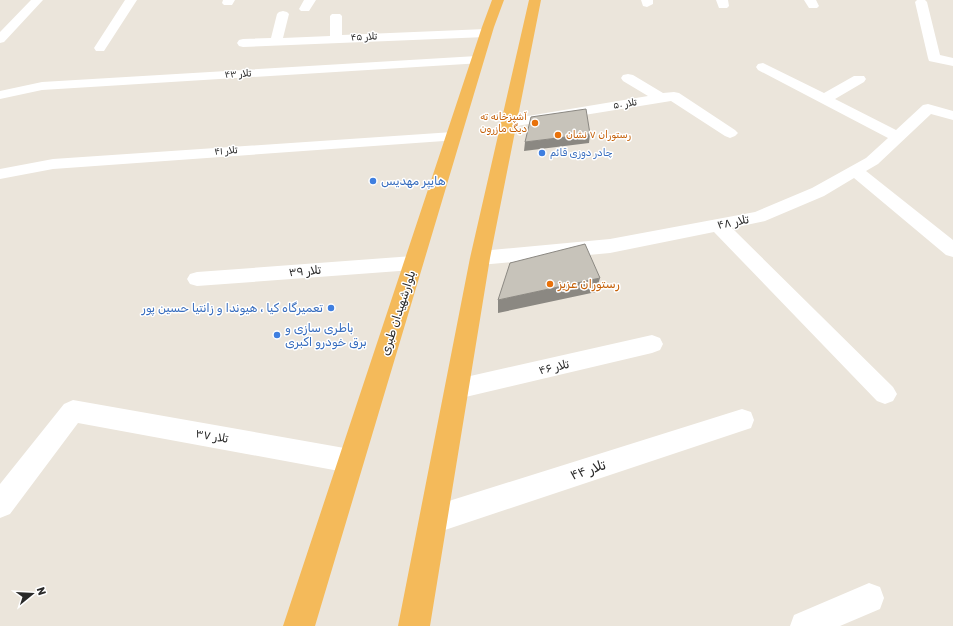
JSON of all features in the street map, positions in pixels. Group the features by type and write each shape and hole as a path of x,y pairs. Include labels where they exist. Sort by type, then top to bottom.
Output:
{"highway":[{"name":"بلوارشهیدان طبری","path":"299,626 477,60 498,0"},
{"path":"414,626 480,258 535,0"}],"street":[{"path":"0,39 37,0"},
{"path":"100,48 131,0"},
{"path":"921,2 934,58 953,62"},
{"path":"276,41 283,14"},
{"path":"336,16 336,38"},
{"name":"تلار ۴۵","path":"243,43 486,33"},
{"name":"تلار ۴۳","path":"0,95 42,86 477,60"},
{"path":"763,67 898,137"},
{"path":"628,78 661,98"},
{"path":"824,99 859,79"},
{"path":"0,84 16,92"},
{"name":"تلار ۵۰","path":"510,123 674,96 730,133"},
{"name":"تلار ۴۸","path":"480,258 610,246 759,218 818,192 872,161 928,108 953,116"},
{"name":"تلار ۴۱","path":"0,174 53,164 453,137"},
{"path":"855,171 953,250"},
{"path":"718,225 885,394"},
{"name":"تلار ۳۹","path":"197,279 413,263"},
{"name":"تلار ۴۶","path":"457,389 652,344"},
{"name":"تلار ۳۷","path":"0,505 73,411 350,462"},
{"name":"تلار ۴۴","path":"433,520 742,420"},
{"path":"805,626 869,598"}],"building":[{"path":"586,109 590,134 525,142 531,117"},
{"path":"585,244 600,278 498,300 510,263"}],"place":[{"name":"آشپزخانه ته دیگ مازرون","path":"535,123"},
{"name":"رستوران ۷ نشان","path":"558,135"},
{"name":"چادر دوزی قائم","path":"542,153"},
{"name":"هایپر مهدیس","path":"373,181"},
{"name":"رستوران عزیز","path":"550,284"},
{"name":"تعمیرگاه کیا ، هیوندا و زانتیا حسین پور","path":"331,308"},
{"name":"باطری سازی و برق خودرو اکبری","path":"277,335"}]}
